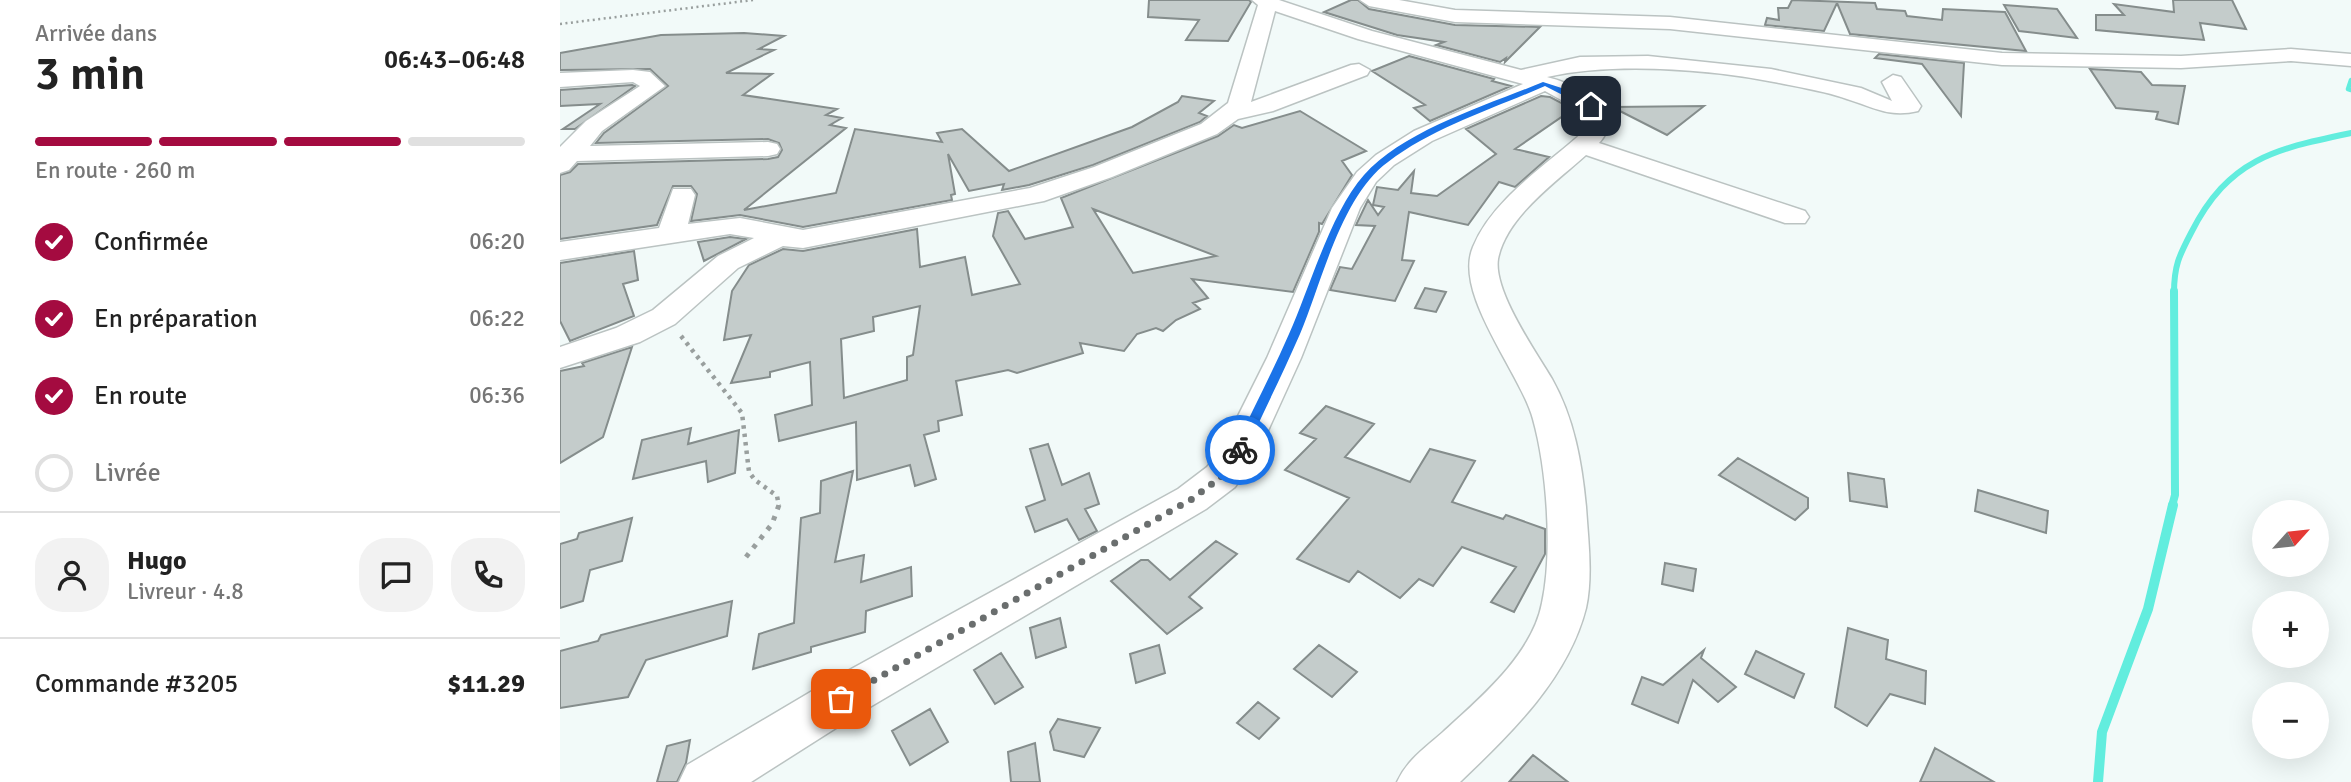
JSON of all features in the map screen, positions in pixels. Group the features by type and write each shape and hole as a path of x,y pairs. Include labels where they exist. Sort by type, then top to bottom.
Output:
{"street":[{"path":"1369,0 1466,17 1670,23 2021,60 2180,62 2291,55 2351,60"},
{"path":"1234,113 1245,90 1265,2 1366,36 1534,80 1574,95 1591,106 1599,117 1599,128 1583,146 1498,228 1483,261 1485,285 1545,400 1557,449 1565,495 1564,606 1553,635 1509,697 1423,782"},
{"path":"705,782 841,699 1192,499 1221,477 1237,457 1255,420 1309,302 1346,208 1366,177 1385,160 1423,136 1534,80 1580,63 1648,62 1771,75 1846,91 1890,108 1899,110 1910,106 1893,82"},
{"path":"560,251 745,226 757,228 776,238 803,239 1035,195 1103,172 1186,138 1234,113 1265,106 1359,70"},
{"path":"560,80 633,76 642,77 654,86 594,126 564,157"},
{"path":"1583,146 1795,217"},
{"path":"564,157 768,149"},
{"path":"671,236 682,195"},
{"path":"560,358 628,335 664,317 718,269 776,238"}],"path":[{"path":"560,24 753,0"},
{"path":"664,317 742,413 747,427 749,473 773,491 779,500 778,513 773,523 746,557"}],"building":[{"path":"1149,0 1251,2 1228,41 1186,40 1199,20 1148,17"},
{"path":"1351,0 1358,0 1369,9 1455,25 1540,27 1505,62 1506,58 1500,62 1436,45 1444,42 1397,35 1324,12"},
{"path":"1792,0 1875,3 1877,9 1905,11 1907,16 1942,20 1943,9 2005,12 2026,51 1850,34 1837,3 1824,31 1765,25 1767,18 1779,20 1778,8 1788,8"},
{"path":"2173,0 2232,0 2246,29 2200,23 2204,40 2096,30 2096,15 2124,15 2114,4 2174,12"},
{"path":"2004,5 2057,9 2077,38 2019,31"},
{"path":"744,33 784,36 759,49 774,50 726,73 772,74 743,95 837,109 826,115 842,118 830,125 846,128 744,210 836,193 855,129 942,142 937,133 962,129 1009,171 1132,127 1178,102 1182,96 1214,101 1199,113 1207,116 1200,122 1093,165 1029,185 1002,190 1004,184 969,191 948,154 955,194 951,195 952,200 803,227 740,215 691,221 697,194 691,186 673,186 657,225 560,239 560,175 570,172 578,164 768,159 778,157 782,150 779,143 768,139 596,143 604,133 668,86 650,69 560,70 560,53 661,35"},
{"path":"1879,54 1964,63 1961,116 1922,64 1875,58"},
{"path":"1409,56 1511,86 1430,121 1414,108 1425,105 1372,71"},
{"path":"2090,69 2141,72 2152,85 2185,86 2178,124 2156,119 2158,112 2116,108"},
{"path":"635,86 575,129 563,129 600,104 560,106 560,90"},
{"path":"1541,96 1550,97 1573,109 1515,149 1549,157 1515,187 1499,182 1468,225 1409,212 1402,260 1414,261 1395,301 1330,290 1340,267 1352,269 1375,226 1356,225 1368,200 1378,215 1384,207 1373,205 1377,187 1398,190 1414,171 1411,193 1437,196 1496,154 1466,129"},
{"path":"1704,106 1667,135 1612,107"},
{"path":"1300,111 1366,151 1342,161 1352,175 1322,224 1319,223 1319,232 1293,292 1192,279 1208,298 1193,303 1200,309 1176,320 1163,331 1156,328 1137,334 1124,351 1080,343 1083,353 1017,373 1008,370 956,381 962,415 938,421 939,431 924,435 936,479 915,486 910,465 857,480 856,422 779,441 775,415 812,405 810,362 770,372 770,377 731,383 751,335 724,340 732,291 749,265 783,249 803,251 917,229 920,267 965,257 972,295 1020,284 993,236 998,213 1008,211 1025,239 1073,227 1061,198 1218,136 1234,125 1242,128","holes":["1093,209 1216,256 1133,273","920,306 913,355 907,357 907,380 844,398 841,339 874,331 873,317"]},
{"path":"730,237 746,239 704,261 698,242"},
{"path":"634,251 638,280 623,284 634,316 570,341 560,321 560,263"},
{"path":"1425,288 1446,292 1436,312 1415,308"},
{"path":"632,347 603,437 560,463 560,371 584,366 582,363"},
{"path":"1326,406 1374,424 1345,457 1410,482 1430,449 1475,461 1452,502 1503,519 1506,515 1545,529 1545,554 1514,612 1491,602 1516,567 1462,547 1433,586 1419,579 1400,598 1358,571 1349,582 1297,559 1349,498 1285,470 1316,439 1300,433"},
{"path":"691,428 688,444 739,430 735,473 708,482 706,461 633,479 642,440"},
{"path":"1048,444 1062,485 1089,473 1099,504 1085,509 1097,531 1079,540 1067,519 1035,532 1026,507 1045,500 1030,449"},
{"path":"1738,458 1808,498 1808,508 1795,520 1719,475"},
{"path":"853,471 835,562 864,555 861,582 911,567 912,596 866,611 865,632 811,647 811,652 753,669 759,634 794,623 801,518 820,513 821,481"},
{"path":"1848,473 1884,479 1887,507 1850,501"},
{"path":"1978,490 2048,511 2046,533 1975,511"},
{"path":"632,518 622,561 590,570 583,601 560,608 560,544 577,539 579,533"},
{"path":"1216,541 1237,554 1189,597 1202,608 1167,634 1111,581 1141,560 1148,560 1170,580"},
{"path":"1665,563 1696,569 1693,591 1662,584"},
{"path":"732,601 727,636 646,660 628,697 560,708 560,651 598,641 601,635"},
{"path":"1060,618 1066,647 1036,658 1030,628"},
{"path":"1848,628 1888,640 1886,659 1926,671 1925,704 1890,694 1867,726 1835,707"},
{"path":"1159,645 1165,673 1136,683 1130,654"},
{"path":"1319,645 1357,672 1332,697 1294,669"},
{"path":"1704,650 1701,658 1736,687 1718,702 1693,680 1678,723 1632,704 1642,677 1663,685"},
{"path":"1756,651 1804,674 1794,698 1745,674"},
{"path":"1001,653 1023,687 995,704 974,670"},
{"path":"1258,702 1279,718 1259,739 1237,723"},
{"path":"930,709 948,742 910,765 892,731"},
{"path":"1058,719 1100,728 1084,757 1054,750 1050,732"},
{"path":"690,740 686,763 677,782 657,782 667,746"},
{"path":"1035,743 1040,782 1011,782 1008,752"},
{"path":"1935,748 1994,782 1920,782"},
{"path":"1533,755 1568,782 1509,782"}],"waterway":[{"path":"2351,80 2348,89 2351,90"},
{"path":"2174,293 2175,275 2183,248 2221,188 2238,173 2277,152 2351,133"},
{"path":"2172,506 2175,495 2174,293"},
{"path":"2098,782 2102,732 2148,609 2173,505"}],"way so far":[{"path":"841,699 1192,499 1221,477 1240,450"}],"route":[{"path":"1240,450 1294,336 1346,208 1366,177 1385,160 1423,136 1545,83 1574,95 1591,106"}]}
